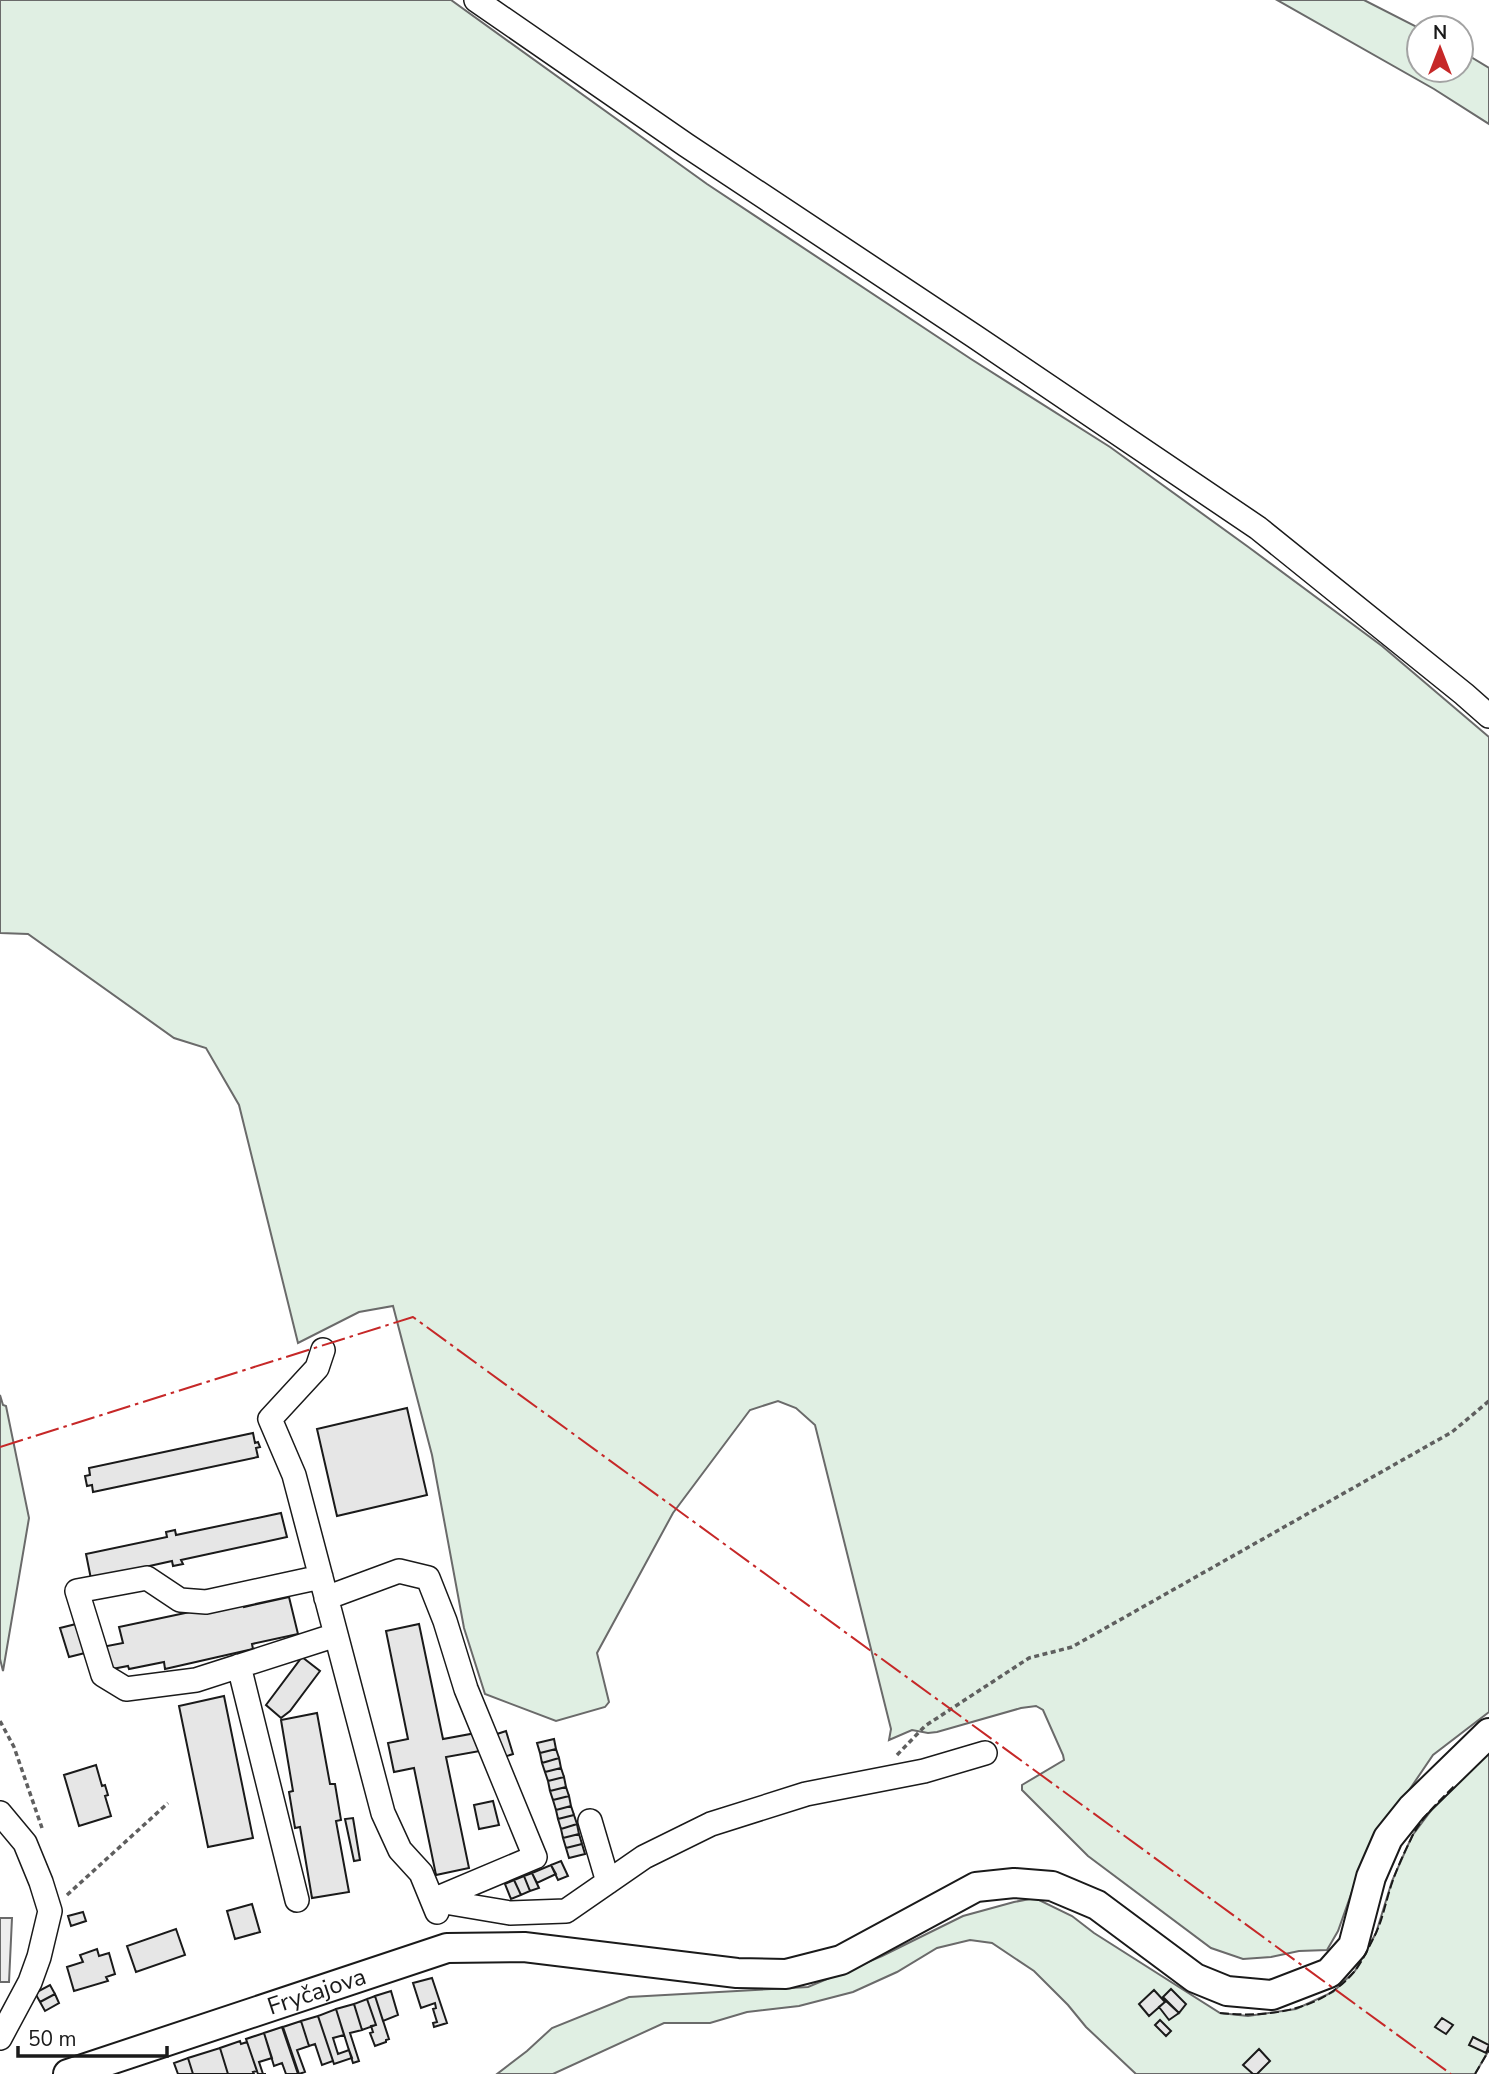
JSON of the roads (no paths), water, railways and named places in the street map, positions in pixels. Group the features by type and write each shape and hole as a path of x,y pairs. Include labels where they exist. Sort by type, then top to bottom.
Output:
{"main road":[{"name":"Fryčajova","path":"68,2074 447,1948 524,1947 737,1973 786,1974 841,1960 976,1887 1014,1883 1052,1886 1097,1905 1195,1978 1227,1991 1272,1995 1329,1973 1353,1946 1371,1877 1388,1838 1412,1808 1489,1733"}],"street":[{"path":"477,0 685,145 1258,528 1489,716"},
{"path":"323,1350 317,1368 270,1419 294,1475 383,1814 400,1850 421,1873 435,1907"},
{"path":"336,1635 196,1680 125,1689 103,1675 77,1591 147,1578 180,1600 206,1602 323,1588 399,1571 428,1578 445,1621 466,1689 536,1857 435,1907"},
{"path":"239,1666 298,1900"},
{"path":"435,1907 510,1913 566,1911 644,1857 711,1824 806,1794 924,1770 985,1753"},
{"path":"0,1813 25,1843 50,1911 30,1982 0,2038"},
{"path":"590,1821 608,1882"}]}
